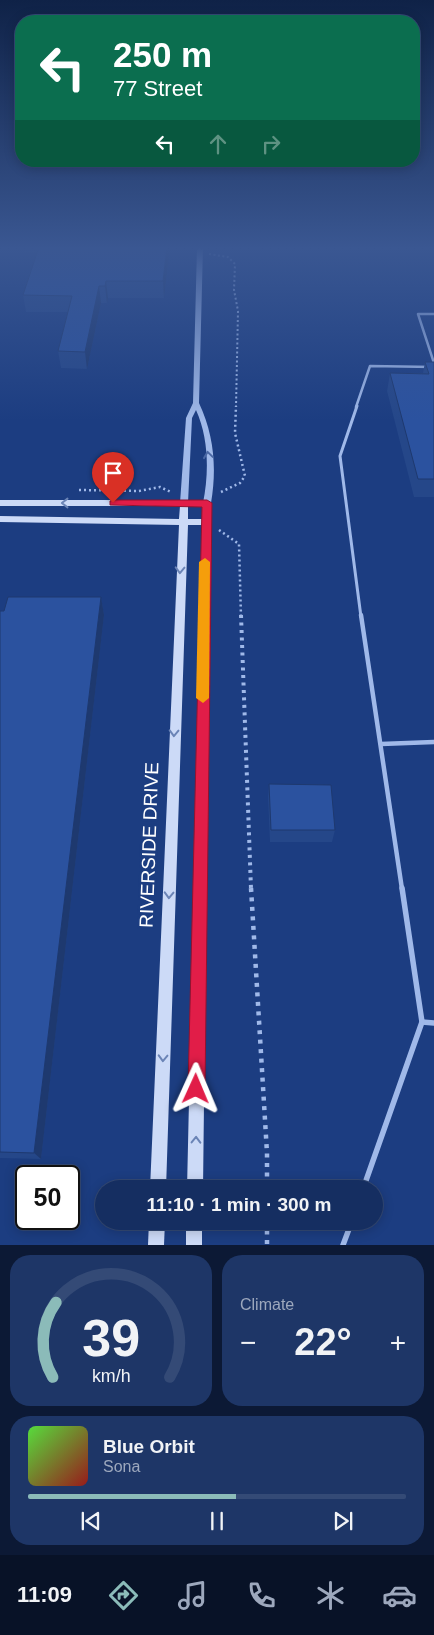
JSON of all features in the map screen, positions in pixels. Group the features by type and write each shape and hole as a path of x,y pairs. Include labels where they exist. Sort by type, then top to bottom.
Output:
{"main road":[{"path":"0,503 207,503 195,1180"},
{"name":"RIVERSIDE DRIVE","path":"158,1180 184,503"},
{"path":"0,520 206,522"},
{"path":"156,1245 157,1230"},
{"path":"194,1230 194,1245"}],"street":[{"path":"184,503 189,418 196,403 199,305"},
{"path":"196,403 203,417 210,469 207,503"}],"lane":[{"path":"366,1180 422,1022 346,514 340,456 370,366 434,365 418,314 434,314"},
{"path":"381,744 434,742"},
{"path":"422,1022 434,1023"},
{"path":"343,1245 349,1230"}],"path":[{"path":"221,492 240,483 245,476 235,433 238,333 235,305"},
{"path":"79,490 139,491 160,487 171,492"},
{"path":"219,530 239,544 251,898 267,1153 267,1180"},
{"path":"267,1230 267,1245"}],"building":[{"path":"70,305 95,305 85,352 58,351"},
{"path":"425,362 434,362 434,479 418,479 390,373 429,374"},
{"path":"8,597 101,597 34,1153 0,1152 0,611 4,611"},
{"path":"269,784 331,785 335,830 271,830"}],"slow traffic":[{"path":"203,698 205,562"}],"route":[{"path":"113,503 207,503 196,1089"}]}
